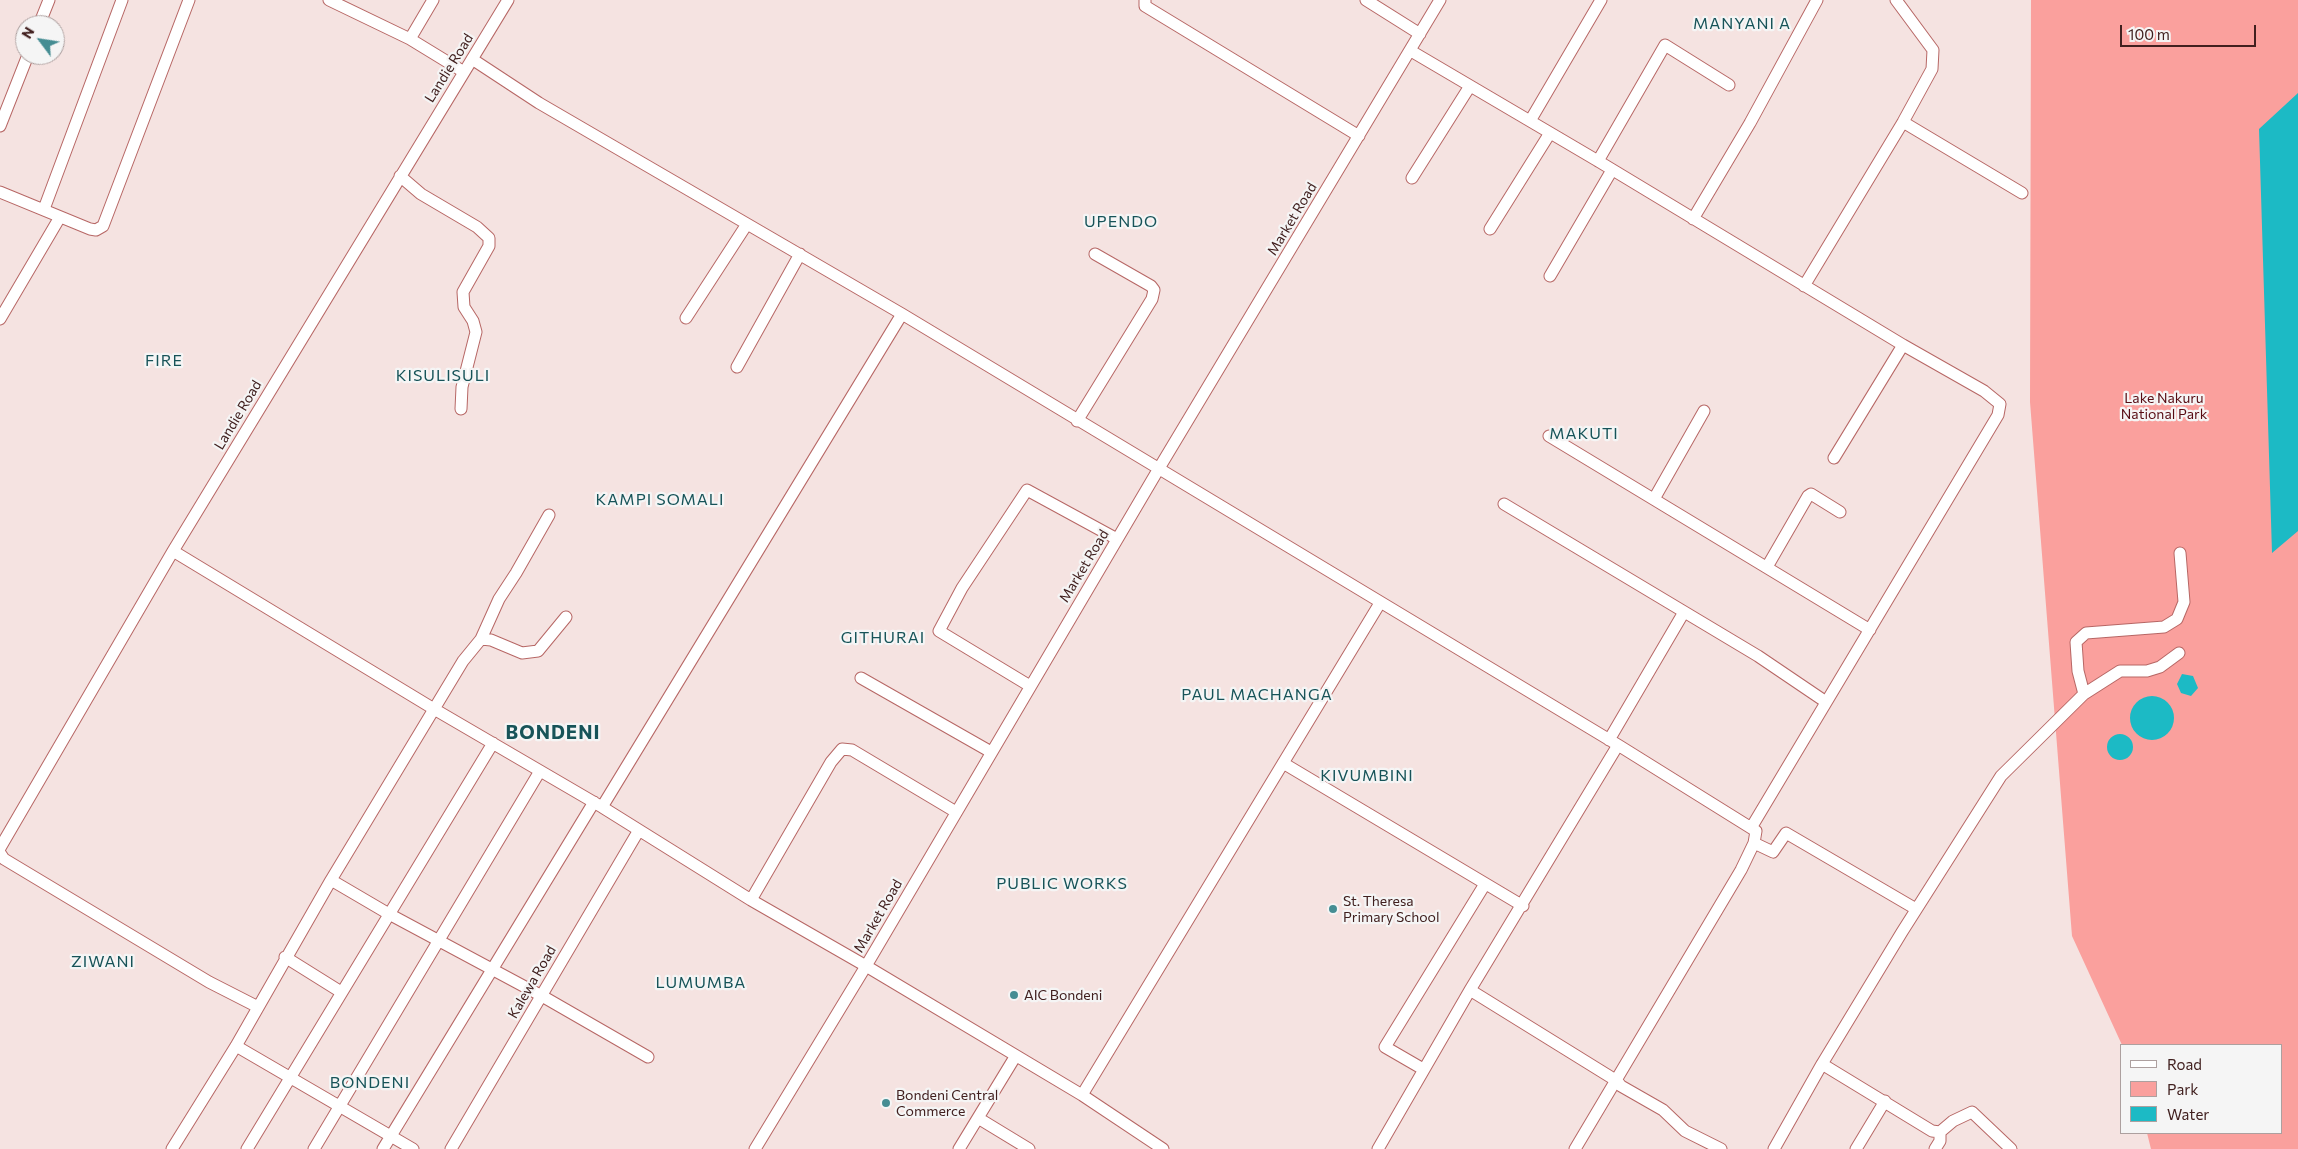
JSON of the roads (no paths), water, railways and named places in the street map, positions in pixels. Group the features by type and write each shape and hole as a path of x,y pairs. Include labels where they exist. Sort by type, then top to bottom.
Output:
{"street":[{"path":"43,15 49,0"},
{"path":"44,209 122,0"},
{"path":"0,192 90,230 96,230 103,226 189,0"},
{"path":"329,0 410,38 464,72"},
{"path":"410,38 432,0"},
{"name":"Landie Road","path":"0,848 173,551 508,0"},
{"path":"1145,0 1145,6 1359,136"},
{"path":"1366,0 1420,34"},
{"name":"Market Road","path":"755,1149 866,966 1158,470 1440,0"},
{"path":"1530,121 1601,0"},
{"path":"1693,219 1750,123 1817,0"},
{"path":"1804,286 1904,122 1932,69 1933,50 1896,0"},
{"path":"1598,161 1665,45 1728,85"},
{"path":"1410,51 1598,161 1903,346 1984,391 2000,404 1998,415 1751,828"},
{"path":"472,59 539,102 902,314 1158,470 1614,743 1756,831 1764,848"},
{"path":"0,126 24,65"},
{"path":"1412,178 1470,86"},
{"path":"1904,122 2022,192"},
{"path":"1490,229 1550,133"},
{"path":"1550,276 1612,170"},
{"path":"400,176 421,194 477,227 489,238 489,246 463,292 464,307 473,321 476,332 462,387 461,408"},
{"path":"0,319 60,217"},
{"path":"686,318 747,224"},
{"path":"736,367 800,254"},
{"path":"1077,421 1152,299 1154,290 1151,286 1095,254"},
{"path":"383,1149 491,969 598,805 902,314"},
{"path":"1834,458 1903,346"},
{"path":"1654,499 1704,411"},
{"path":"1549,436 1870,630"},
{"path":"1030,686 939,631 962,588 1027,490 1117,539"},
{"path":"1767,567 1808,496 1811,494 1840,512"},
{"path":"1504,504 1758,656 1826,702"},
{"path":"172,1149 236,1046 330,880 463,662 481,639 499,598 516,573 549,515"},
{"path":"173,551 434,709 598,805 751,900 866,966 1015,1057 1082,1095 1162,1149"},
{"path":"2084,694 2078,671 2076,642 2086,633 2164,628 2178,619 2184,602 2180,553"},
{"path":"1082,1095 1380,603"},
{"path":"1378,1149 1470,990 1523,906 1614,743 1684,612"},
{"path":"481,639 491,640 522,653 538,651 566,617"},
{"path":"1774,1149 1822,1064 1916,909 2001,776 2084,694 2120,671 2147,671 2160,667 2179,653"},
{"path":"861,678 991,752"},
{"path":"247,1149 493,743"},
{"path":"751,900 831,762 842,749 852,750 956,812"},
{"path":"1283,763 1523,906"},
{"path":"314,1149 540,771"},
{"name":"Kalewa Road","path":"451,1149 639,830"},
{"path":"1575,1149 1621,1086 1742,870 1764,848 1786,833 1916,909"},
{"path":"0,853 4,859 209,982 258,1007"},
{"path":"330,880 389,914 542,996 648,1057"},
{"path":"1423,1069 1385,1047 1485,884"},
{"path":"285,958 341,992"},
{"path":"1470,990 1621,1086 1663,1110 1685,1131 1721,1149"},
{"path":"236,1046 413,1149"},
{"path":"959,1149 1015,1057"},
{"path":"1822,1064 1932,1131 1940,1132 1953,1121 1972,1112 2011,1149"},
{"path":"1856,1149 1885,1101"},
{"path":"978,1118 1029,1149"},
{"path":"1935,1149 1940,1141 1940,1132"}],"water":[{"path":"2298,93 2298,531 2272,553 2259,129"},
{"path":"2182,674 2193,676 2198,688 2191,696 2181,693 2177,684"},
{"path":"2156,696 2168,702 2173,710 2173,726 2168,734 2160,739 2148,740 2136,734 2131,726 2130,714 2136,702 2144,697"},
{"path":"2120,734 2129,738 2133,747 2129,756 2120,760 2111,756 2107,747 2111,738"}],"place":[{"name":"St. Theresa Primary School","path":"1333,909"},
{"name":"AIC Bondeni","path":"1014,995"},
{"name":"Bondeni Central Commerce","path":"886,1103"}],"district":[{"name":"MANYANI A","path":"1742,24"},
{"name":"UPENDO","path":"1121,222"},
{"name":"FIRE","path":"164,361"},
{"name":"KISULISULI","path":"443,376"},
{"name":"MAKUTI","path":"1584,434"},
{"name":"KAMPI SOMALI","path":"660,500"},
{"name":"GITHURAI","path":"883,638"},
{"name":"PAUL MACHANGA","path":"1257,695"},
{"name":"BONDENI","path":"553,733"},
{"name":"KIVUMBINI","path":"1367,776"},
{"name":"PUBLIC WORKS","path":"1062,884"},
{"name":"ZIWANI","path":"103,962"},
{"name":"LUMUMBA","path":"701,983"},
{"name":"BONDENI","path":"370,1083"}],"park label":[{"name":"Lake Nakuru National Park","path":"2164,406"}]}
